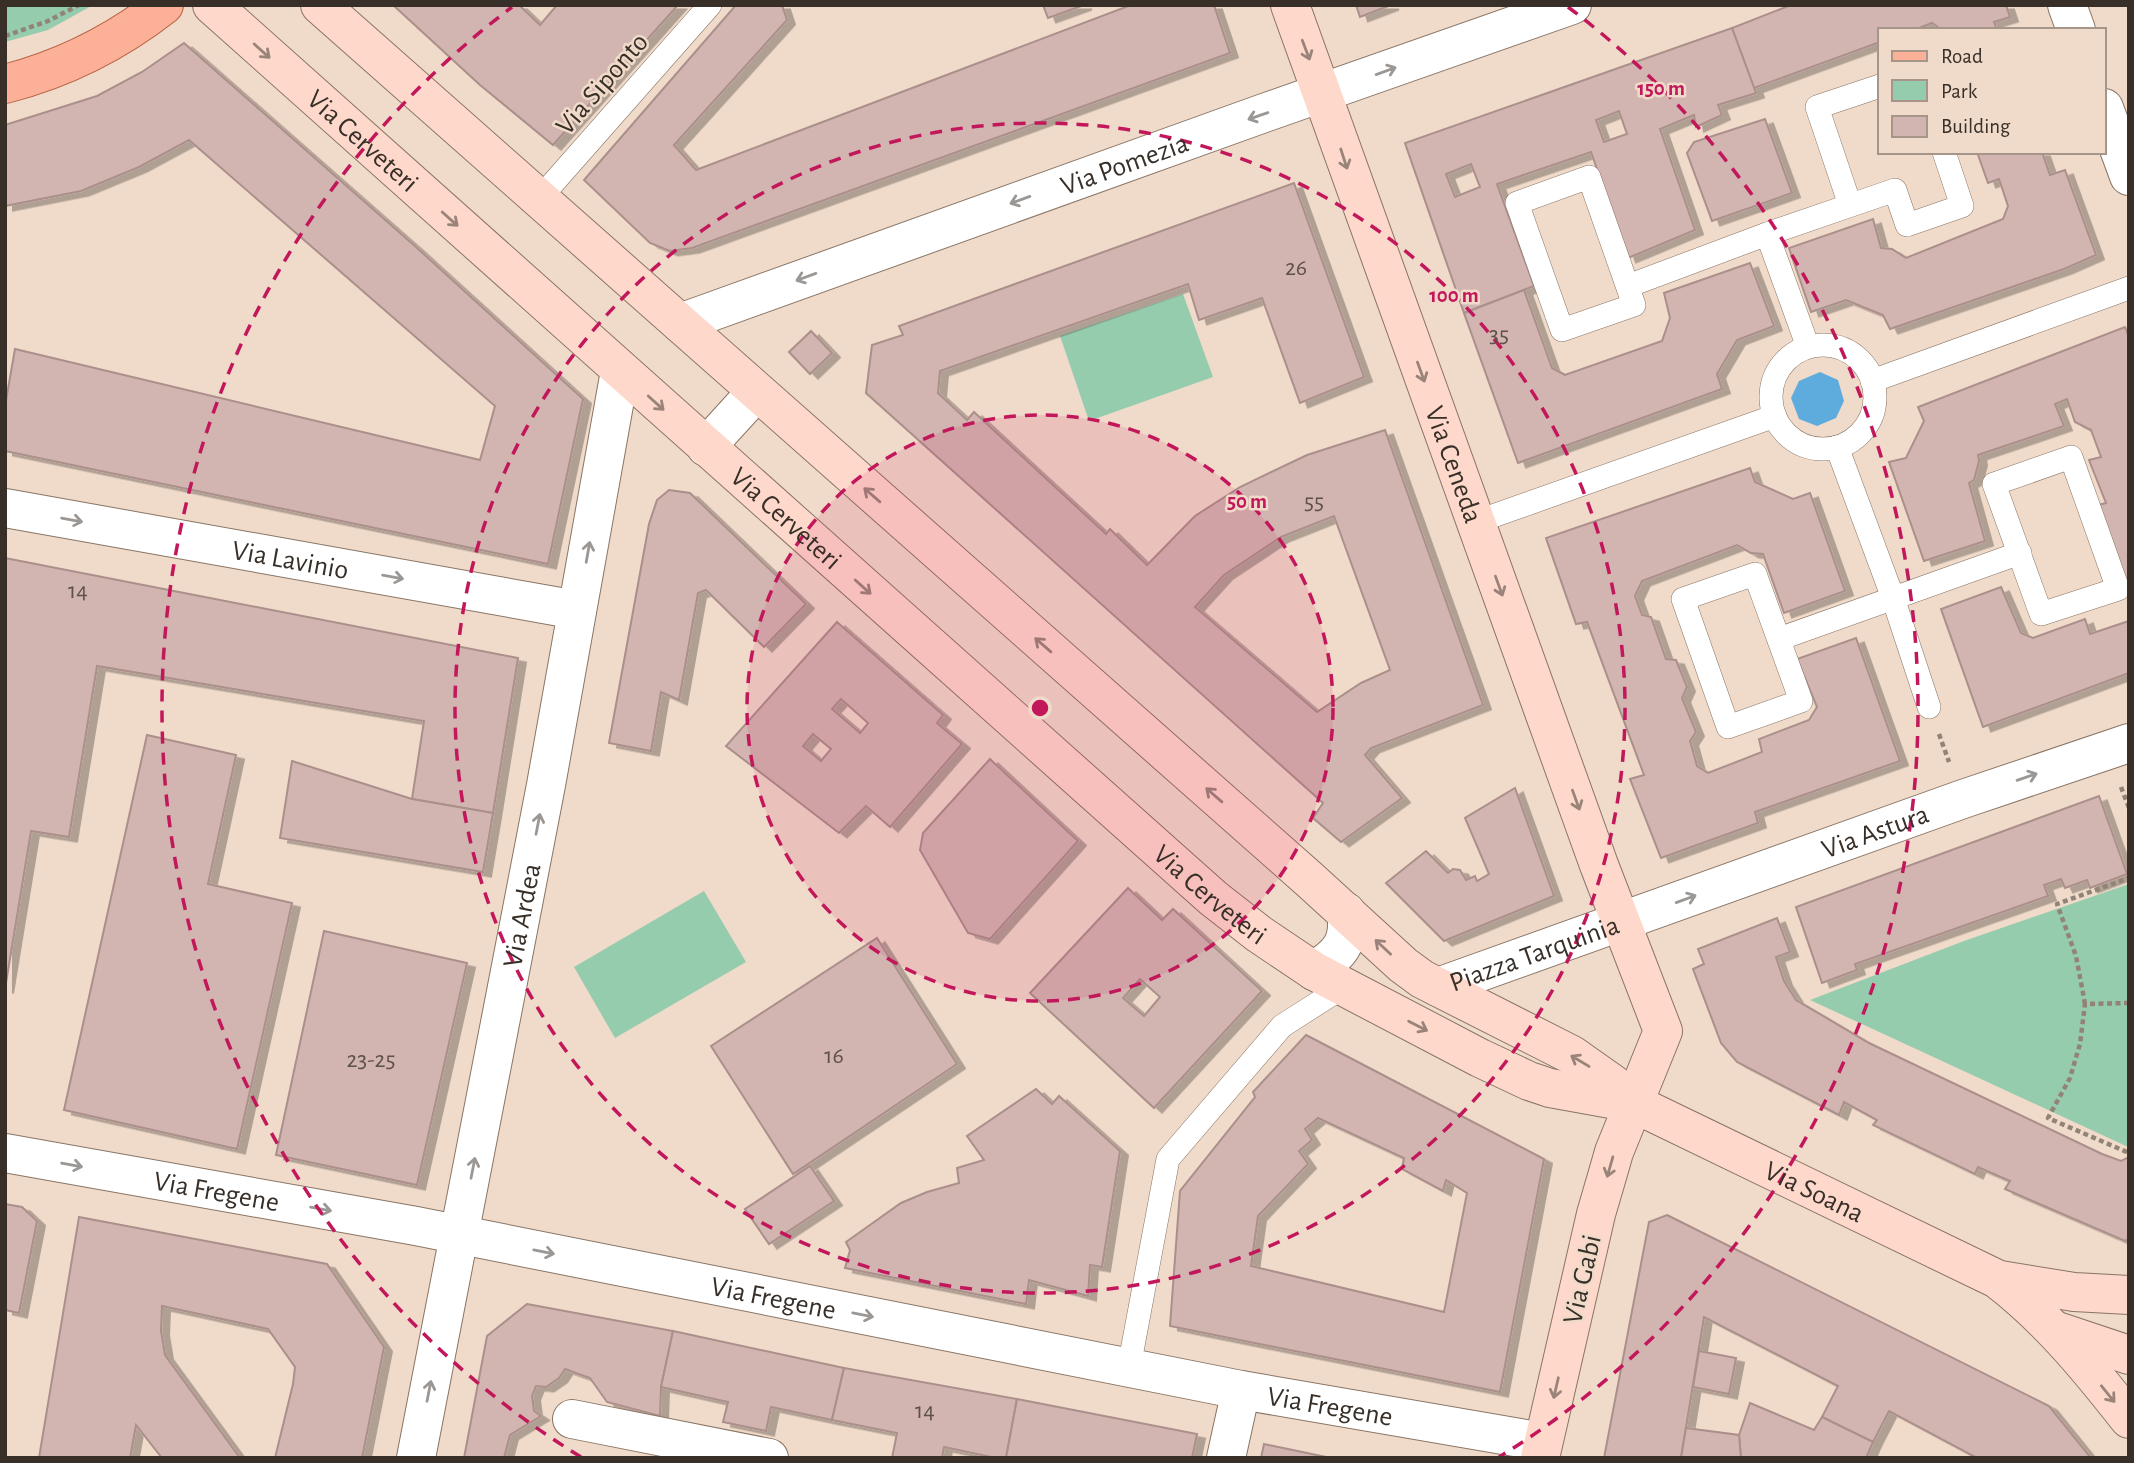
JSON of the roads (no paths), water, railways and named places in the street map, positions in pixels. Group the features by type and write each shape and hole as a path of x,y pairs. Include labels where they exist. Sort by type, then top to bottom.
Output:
{"main road":[{"path":"5,84 41,74 83,56 124,33 164,5"},
{"name":"Via Cerveteri","path":"212,5 1213,898 1259,934 1329,979"},
{"path":"320,5 1346,912 1402,965 1438,987"},
{"name":"Via Ceneda","path":"1290,5 1621,922"},
{"name":"Piazza Tarquinia","path":"1621,922 1663,1031 1633,1103"},
{"name":"Piazza Tarquinia","path":"1329,979 1529,1081 1549,1088 1633,1103"},
{"name":"Piazza Tarquinia","path":"1438,987 1572,1055 1614,1084 1633,1103"},
{"name":"Via Soana","path":"1633,1103 1997,1279 2057,1331 2129,1419"},
{"name":"Via Gabi","path":"1542,1450 1596,1214 1614,1152 1633,1103"},
{"name":"Via Soana","path":"1997,1279 2074,1292 2129,1295"},
{"path":"2057,1331 2129,1354"}],"street":[{"name":"Via Pomezia","path":"680,323 1572,5"},
{"path":"2067,5 2075,28"},
{"path":"2106,113 2129,176"},
{"name":"Via Ardea","path":"416,1458 578,610 620,371"},
{"path":"706,447 756,392"},
{"name":"Via Lavinio","path":"5,508 578,610"},
{"name":"Via Astura","path":"1621,922 1963,799 2129,743"},
{"path":"1329,979 1325,965 1342,947 1348,935 1346,912"},
{"name":"Piazza Tarquinia","path":"1438,987 1621,922"},
{"name":"Via Fregene","path":"5,1153 460,1235 1542,1450"},
{"path":"1226,1458 1241,1390"},
{"path":"572,1419 753,1456"}],"lane":[{"name":"Via Siponto","path":"539,199 709,6"},
{"path":"1850,205 1817,107 1878,87"},
{"path":"1628,286 1895,190 1907,225 1962,206 1945,154"},
{"path":"1589,177 1628,286 1634,305 1562,330 1517,203 1589,177"},
{"path":"1767,234 1808,347"},
{"path":"1872,381 2129,288"},
{"path":"1831,346 1854,355 1865,367 1872,381 1875,397 1872,414 1864,429 1852,440 1837,447 1822,449 1800,443 1783,429 1774,416 1771,400 1773,383 1780,367 1792,355 1808,347 1831,346"},
{"path":"1476,522 1774,416"},
{"path":"1837,447 1894,598 1928,707"},
{"path":"2071,457 2118,589 2041,614 2021,553 1994,484 2071,457"},
{"path":"1779,639 2021,553"},
{"path":"1755,574 1779,639 1801,701 1728,727 1683,599 1755,574"},
{"path":"1129,1367 1168,1158 1282,1026 1329,979"}],"water":[{"path":"1820,372 1838,380 1844,401 1836,418 1817,426 1799,419 1791,398 1799,381"}]}
